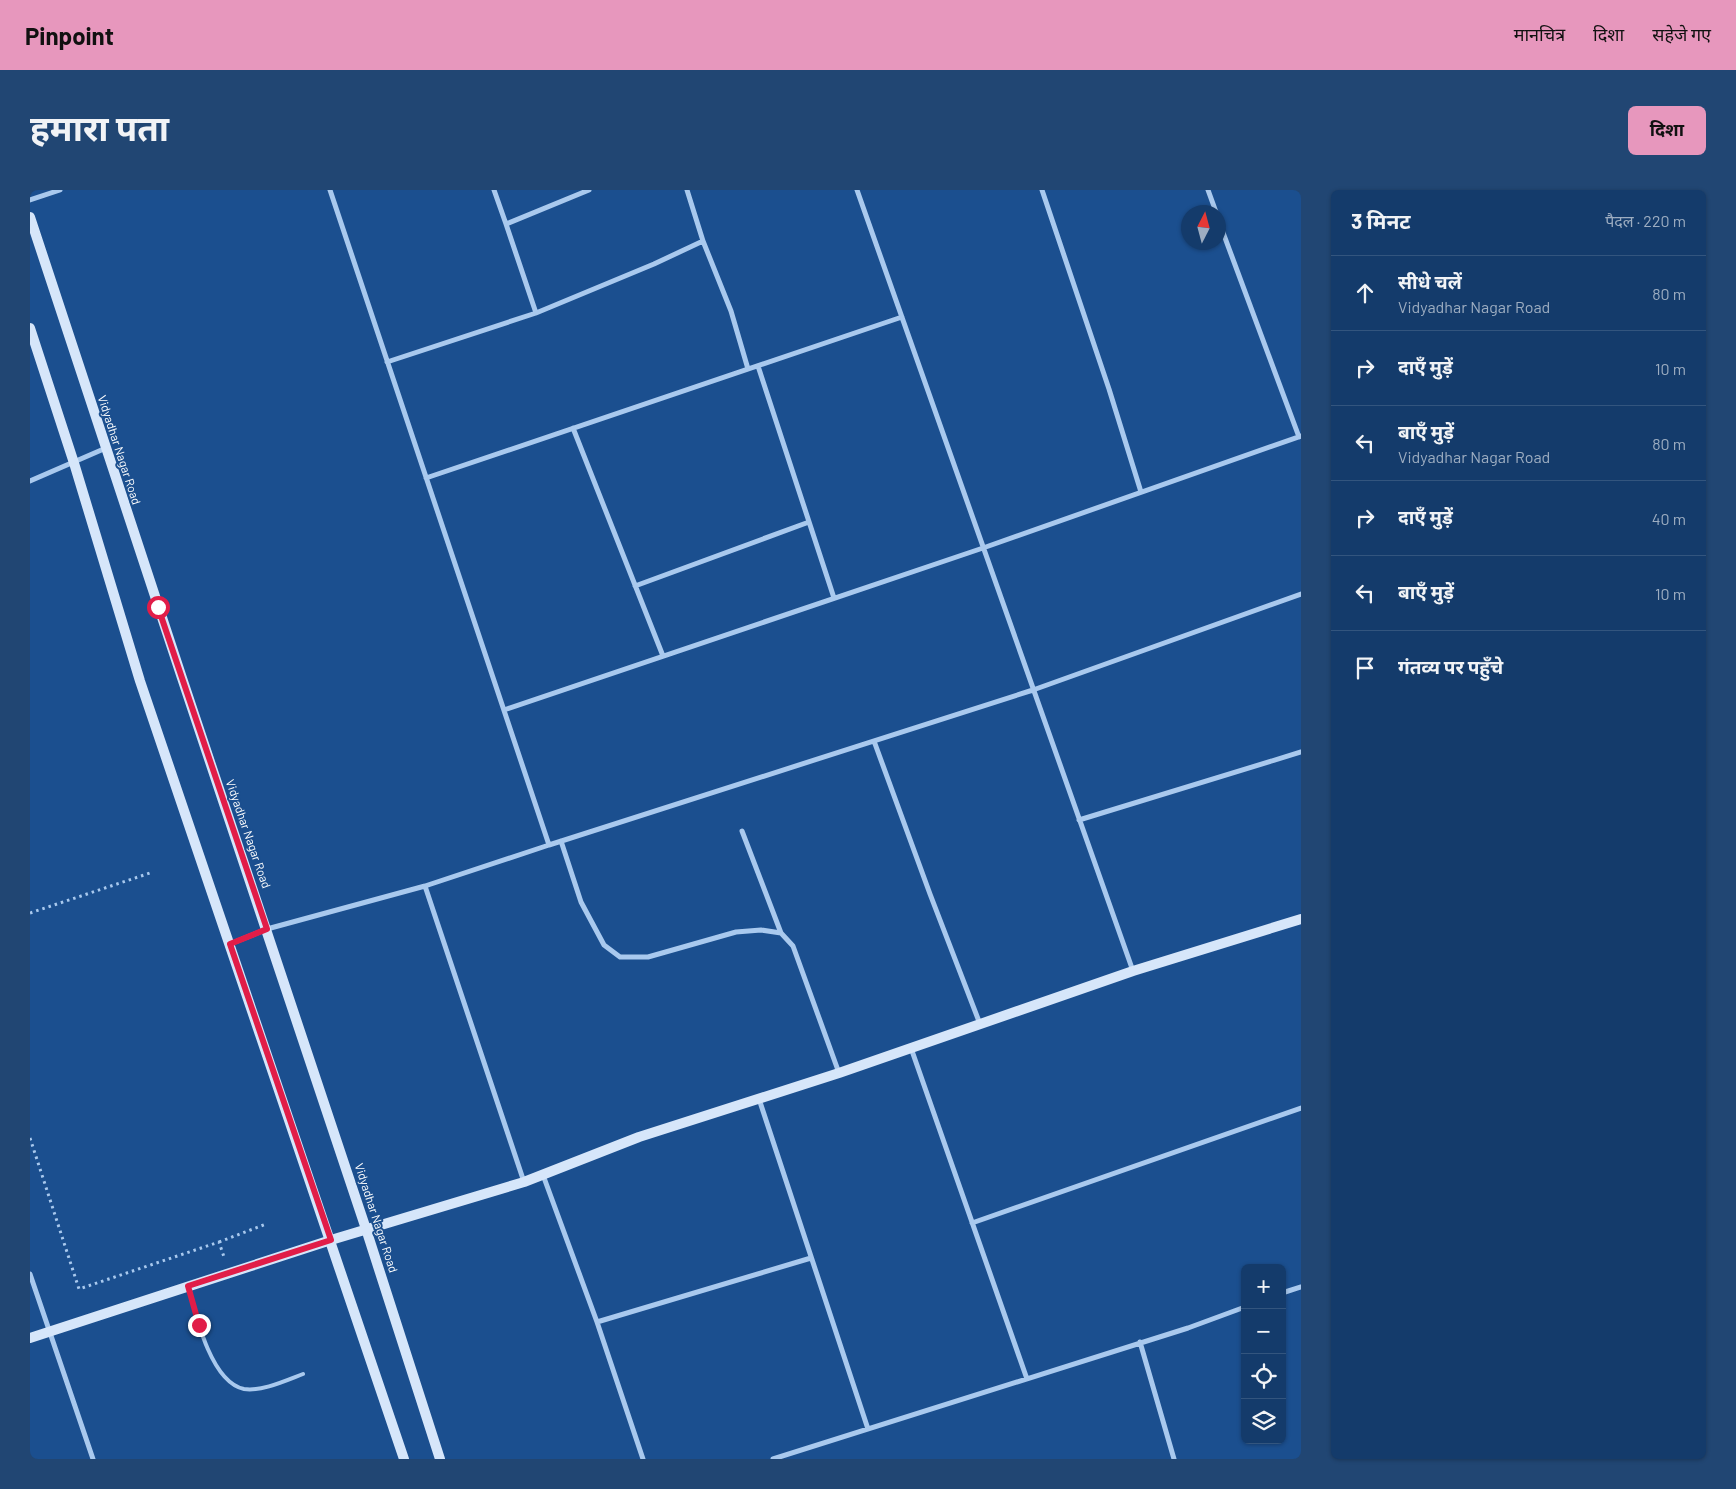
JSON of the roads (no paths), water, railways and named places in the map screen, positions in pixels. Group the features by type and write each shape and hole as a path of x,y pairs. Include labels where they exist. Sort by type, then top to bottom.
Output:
{"main road":[{"name":"Vidyadhar Nagar Road","path":"30,217 267,929 440,1459"},
{"path":"30,328 74,463 140,681 404,1459"},
{"path":"30,1338 229,1272 524,1182 639,1137 839,1073 1133,971 1301,921"}],"street":[{"path":"30,200 60,190"},
{"path":"330,190 549,845"},
{"path":"494,190 536,313"},
{"path":"506,224 589,190"},
{"path":"687,190 703,241 731,312 748,370"},
{"path":"858,190 1133,971"},
{"path":"1042,190 1109,389 1141,492"},
{"path":"1208,190 1213,205"},
{"path":"504,710 983,548 1300,437 1226,240"},
{"path":"387,362 536,313 654,264 703,241"},
{"path":"426,478 902,317"},
{"path":"758,366 834,598"},
{"path":"573,428 662,656"},
{"path":"30,480 106,448"},
{"path":"634,586 809,522"},
{"path":"230,944 267,929 425,886 1033,690 1301,594"},
{"path":"874,741 933,903 980,1024"},
{"path":"1079,820 1301,752"},
{"path":"742,832 781,933 793,946 839,1073"},
{"path":"560,842 581,902 604,945 620,957 648,957 736,932 761,930 781,933"},
{"path":"425,886 524,1182"},
{"path":"911,1048 1027,1379"},
{"path":"759,1099 868,1429"},
{"path":"972,1223 1301,1108"},
{"path":"543,1174 644,1459"},
{"path":"597,1322 812,1258"},
{"path":"30,1274 93,1459"},
{"path":"1286,1292 1301,1286"},
{"path":"773,1459 1027,1379 1241,1308"},
{"path":"1140,1342 1174,1459"}],"lane":[{"path":"188,1286 205,1341 228,1382 244,1389 264,1387 303,1374"}]}
